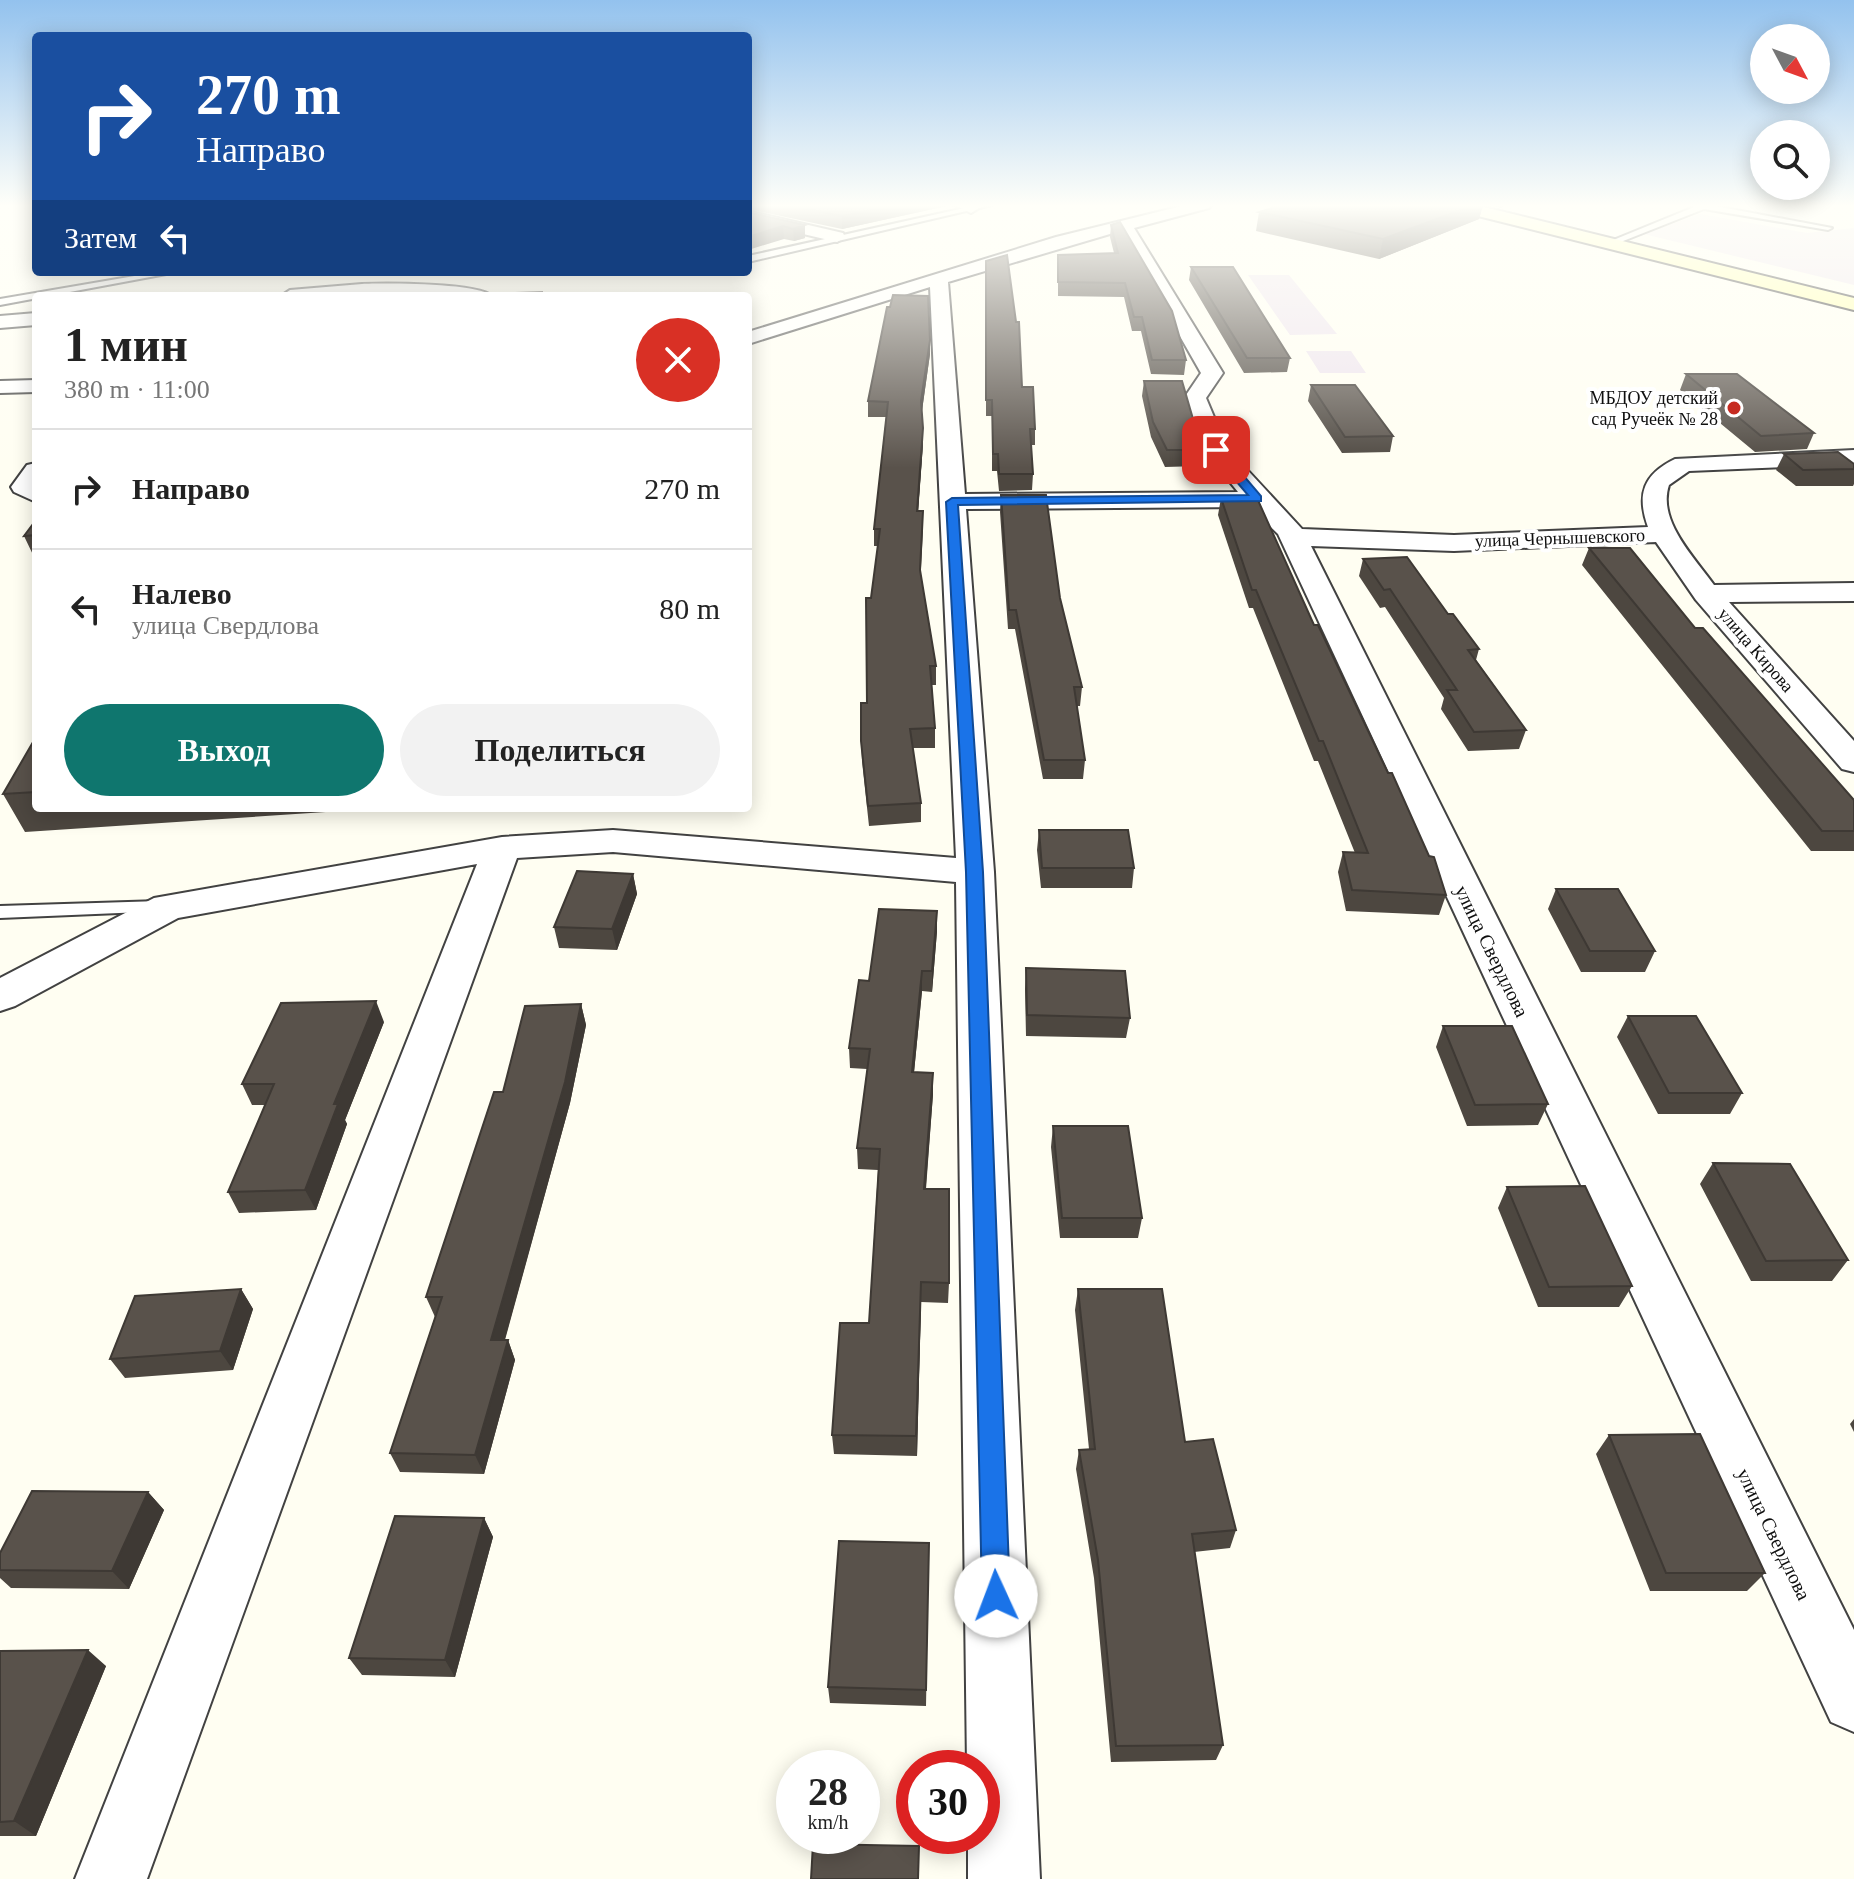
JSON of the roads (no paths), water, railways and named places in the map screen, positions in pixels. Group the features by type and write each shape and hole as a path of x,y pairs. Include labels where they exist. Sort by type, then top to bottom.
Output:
{"street":[{"path":"752,337 895,293"},
{"path":"940,293 975,872 1004,1879"},
{"name":"улица Свердлова","path":"1165,293 1212,373 1195,398 1216,450 1292,537 1854,1699"},
{"path":"1809,293 1854,304"},
{"path":"0,322 32,319"},
{"path":"0,387 32,386"},
{"name":"улица Чернышевского","path":"1292,537 1454,543 1664,534 1656,516 1654,486 1662,473 1684,464 1854,457"},
{"path":"32,475 23,487 32,492"},
{"path":"952,502 1257,499"},
{"name":"улица Кирова","path":"1664,534 1706,594 1854,762"},
{"path":"1706,594 1854,592"},
{"path":"0,996 168,907 502,848 613,841 975,872"},
{"path":"111,1879 502,848"}],"lane":[{"path":"0,302 32,296"},
{"path":"0,912 168,907"}],"place":[{"name":"МБДОУ детский сад Ручеёк № 28","path":"1734,408"}]}
